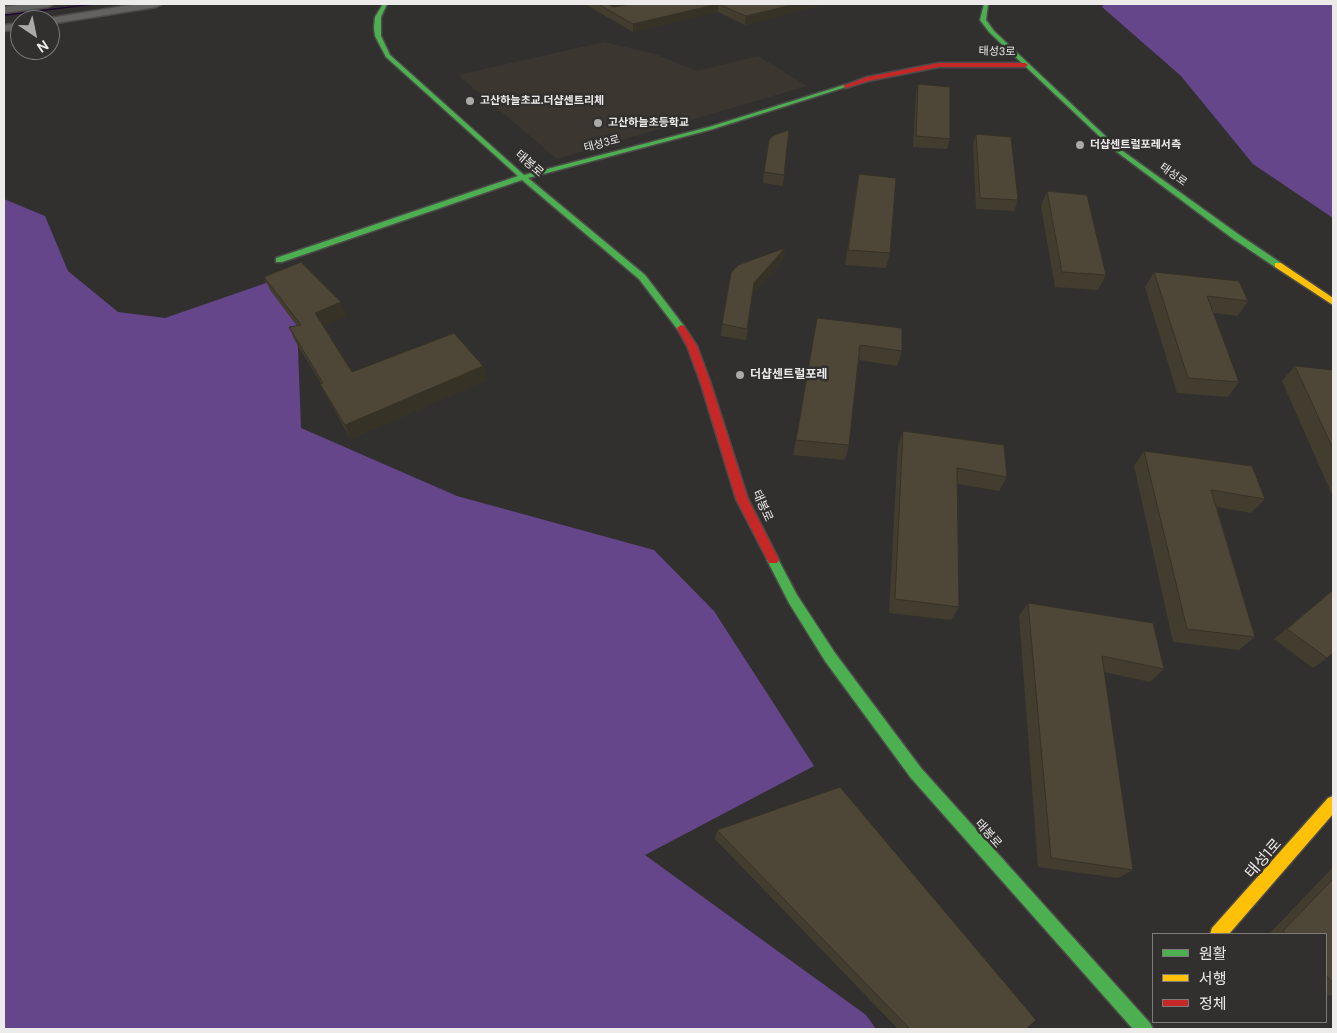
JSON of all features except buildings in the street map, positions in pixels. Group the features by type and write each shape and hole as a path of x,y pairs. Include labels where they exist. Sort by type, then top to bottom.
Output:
{"street":[{"path":"4,10 48,4"},
{"path":"60,19 156,4"},
{"name":"태봉로","path":"385,4 378,17 376,27 378,36 388,56 523,177 642,277 672,314 692,346 702,372 742,499 793,599 830,657 916,773 1141,1026"},
{"name":"태성로","path":"986,4 983,20 1024,65 1115,148 1235,236 1333,302"},
{"name":"태성3로","path":"279,260 523,177 711,128 868,80 912,69 958,64 1024,65"},
{"name":"태성1로","path":"1219,933 1333,803"},
{"path":"1141,1026 1148,1013"}],"shaded area":[{"path":"1104,4 1333,4 1333,218 1253,164 1181,76 1102,7"},
{"name":"고산하늘초등학교","path":"604,42 655,54 697,71 758,56 807,86 557,159 458,75"},
{"path":"4,199 45,216 68,271 118,312 165,318 295,273 301,428 457,496 654,550 714,611 814,766 645,855 866,1015 876,1029 4,1029"}],"waterway":[{"path":"4,15 97,4"}],"traffic: fast":[{"path":"385,4 378,17 377,27 378,36 388,56 527,181 642,277 681,328"},
{"path":"986,4 983,20 992,32 1115,148 1235,236 1278,265"},
{"path":"279,260 523,177 711,128 846,86"},
{"path":"773,560 793,599 830,657 916,773 1144,1029"}],"traffic: slow":[{"path":"1278,265 1333,302"},
{"path":"1219,933 1333,803"}],"traffic: jam":[{"path":"846,86 867,79 939,65 1025,65"},
{"path":"681,328 692,346 705,381 742,499 773,560"}],"place":[{"name":"고산하늘초교.더샵센트리체","path":"470,101"},
{"name":"고산하늘초등학교","path":"598,123"},
{"name":"더샵센트럴포레서측","path":"1080,145"},
{"name":"더샵센트럴포레","path":"740,375"}]}
